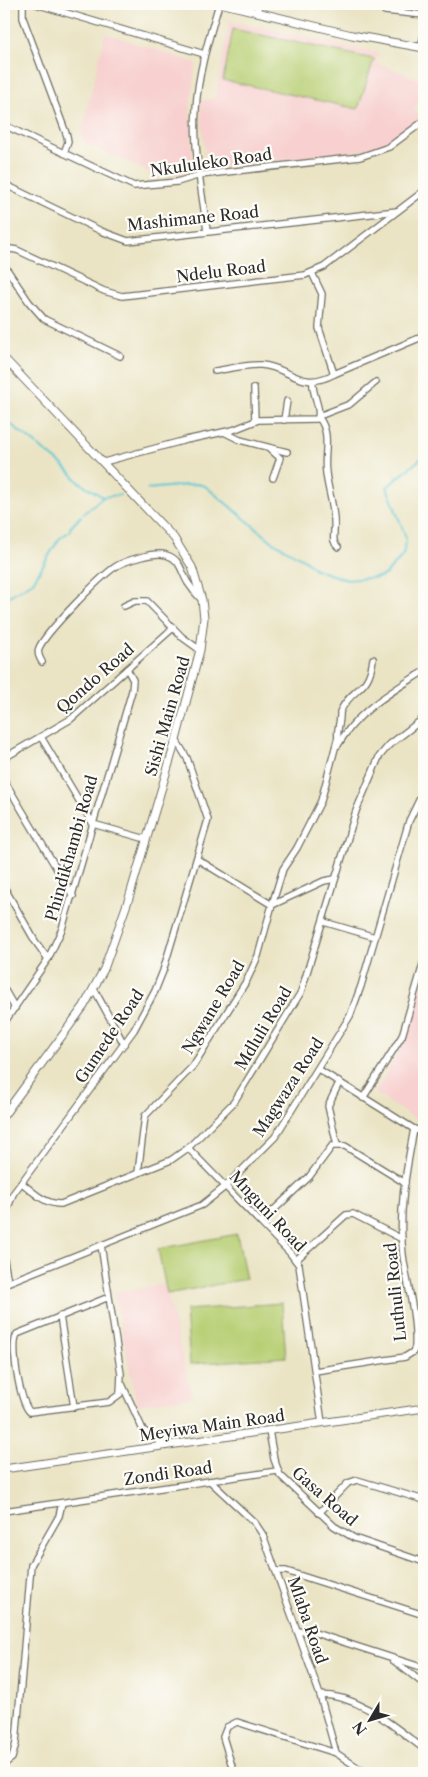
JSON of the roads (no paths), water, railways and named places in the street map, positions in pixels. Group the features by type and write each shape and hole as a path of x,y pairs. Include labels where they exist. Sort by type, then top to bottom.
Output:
{"street":[{"path":"24,4 23,18 68,136 64,153"},
{"path":"36,4 204,54"},
{"path":"207,231 200,175 196,111 204,54 219,4"},
{"path":"224,4 352,35 423,48 424,35"},
{"path":"256,12 260,4 265,4"},
{"path":"385,10 424,15"},
{"name":"Nkululeko Road","path":"4,125 134,186 176,182 200,175 360,157 389,147 424,121"},
{"name":"Mashimane Road","path":"4,184 101,231 128,240 397,211"},
{"name":"Ndelu Road","path":"4,248 17,250 104,291 122,296 312,273 324,267 424,191"},
{"path":"4,265 28,302 44,319 120,356"},
{"path":"312,273 322,294 319,328 334,374"},
{"path":"215,371 259,364 273,367 295,378 313,381 424,336"},
{"name":"Sishi Main Road","path":"4,358 161,523 185,552 192,567 202,600 204,618 200,650 176,740 120,927 94,990 4,1115"},
{"path":"313,381 312,389 319,417 324,424 327,442 325,450 326,473 333,500 333,539 338,547"},
{"path":"104,462 224,432 255,421 311,420 350,404 376,382"},
{"path":"254,388 255,421"},
{"path":"284,420 287,401"},
{"path":"224,432 240,440 287,452"},
{"path":"268,447 280,458 273,478"},
{"path":"42,662 38,648 47,636 72,607 110,571 125,562 156,554 167,555 179,563 187,582 202,600"},
{"path":"124,606 135,601 147,601 173,628 200,650"},
{"name":"Qondo Road","path":"4,758 71,719 173,628"},
{"path":"334,752 338,737 337,731 342,721 340,712 350,696 368,680 373,659"},
{"name":"Phindikhambi Road","path":"4,1023 48,959 62,929 132,691 133,680 127,669"},
{"path":"334,752 351,724 385,696 424,670"},
{"name":"Mdluli Road","path":"22,1182 45,1201 52,1204 61,1204 171,1160 188,1148 234,1102 296,1002 304,985 356,811 379,757 389,745 424,718"},
{"path":"41,737 93,824 146,839"},
{"name":"Gumede Road","path":"4,1218 9,1203 22,1182 124,1044 143,1015 163,971 208,816 187,758 176,740"},
{"name":"Ngwane Road","path":"138,1173 145,1116 189,1071 247,980 258,956 283,869 321,801 334,752"},
{"path":"4,780 72,896"},
{"name":"Magwaza Road","path":"6,1283 202,1205 226,1186 275,1137 350,1016 407,829 424,790"},
{"path":"197,859 272,905 324,881 335,879"},
{"path":"4,887 34,941 48,959"},
{"path":"324,922 375,937"},
{"path":"363,1098 402,1036 424,961"},
{"path":"4,989 15,1008"},
{"path":"94,990 124,1044"},
{"path":"318,1070 414,1129 424,1133"},
{"path":"336,1145 328,1106 339,1083"},
{"name":"Luthuli Road","path":"315,1371 405,1357 413,1352 416,1341 402,1239 405,1183 414,1129"},
{"path":"261,1222 304,1183 328,1150 336,1145 345,1146 405,1183"},
{"name":"Mnguni Road","path":"188,1148 296,1260 301,1277 322,1423"},
{"path":"296,1260 346,1215 353,1214 402,1239"},
{"path":"101,1245 109,1297 121,1383 120,1394 114,1400 74,1407 37,1412 26,1408 23,1404 14,1344 17,1334 109,1297"},
{"path":"4,1260 6,1283"},
{"path":"60,1316 74,1407"},
{"path":"121,1383 143,1430 166,1446"},
{"name":"Meyiwa Main Road","path":"4,1469 424,1408"},
{"name":"Gasa Road","path":"269,1431 277,1471 286,1482 334,1526 354,1538 424,1562"},
{"name":"Zondi Road","path":"4,1511 277,1471"},
{"path":"320,1513 348,1484 357,1480 424,1500"},
{"name":"Mlaba Road","path":"210,1481 258,1528 276,1571 320,1695 336,1753"},
{"path":"4,1764 12,1758 16,1743 31,1565 59,1516 62,1502"},
{"path":"276,1571 286,1571 424,1615"},
{"path":"297,1631 315,1633 424,1668"},
{"path":"392,1658 424,1682"},
{"path":"320,1695 330,1695 353,1701 424,1749"},
{"path":"234,1773 223,1737 227,1727 237,1722 336,1753 366,1773"}],"waterway":[{"path":"4,419 64,466 79,482 103,497"},
{"path":"147,489 197,484 205,486 273,542 305,560 315,569 347,580 380,577 386,574 403,555 406,538 387,487 424,456"},
{"path":"84,513 103,497 120,495"},
{"path":"4,599 33,582 59,539 70,531 70,528 81,516"}]}
